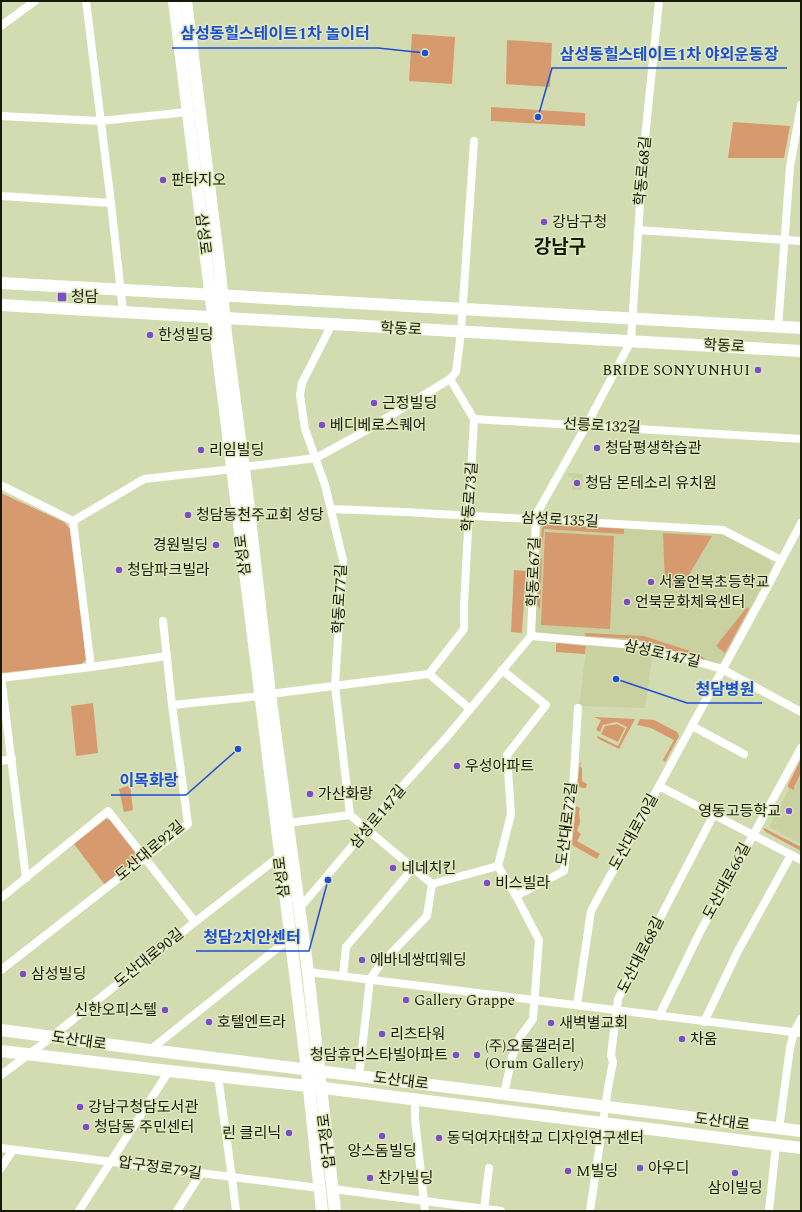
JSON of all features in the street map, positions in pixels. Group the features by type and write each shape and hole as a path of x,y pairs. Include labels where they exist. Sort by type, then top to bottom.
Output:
{"main road":[{"name":"삼성로","path":"174,1 188,112 217,296"},
{"name":"삼성로","path":"186,1 219,318 265,695 280,856 308,1086"},
{"name":"학동로","path":"1,283 120,289 462,313 632,319 801,328"},
{"name":"학동로","path":"1,305 801,351"},
{"name":"삼성로","path":"265,695 288,824 308,972 319,1071"},
{"name":"도산대로","path":"1,1030 801,1132"},
{"name":"도산대로","path":"1,1051 308,1086 801,1148"},
{"name":"압구정로","path":"319,1071 335,1211"},
{"name":"압구정로","path":"308,1086 322,1211"}],"street":[{"path":"86,1 123,311"},
{"name":"학동로68길","path":"630,341 643,158 658,1"},
{"path":"1,26 33,2"},
{"path":"778,327 790,167 801,104"},
{"path":"1,116 100,121 188,112"},
{"path":"73,521 144,479 316,458 367,430 450,379 456,372 461,332 474,141"},
{"path":"1,196 111,203"},
{"path":"638,230 801,241"},
{"name":"학동로77길","path":"332,324 302,383 300,394 305,429 325,486 343,560 335,686 350,815"},
{"name":"학동로67길","path":"531,636 537,513 586,426 630,341"},
{"path":"450,379 474,419"},
{"name":"선릉로132길","path":"474,419 801,439"},
{"name":"학동로73길","path":"429,674 464,629 468,516 474,419"},
{"path":"1,485 73,521"},
{"name":"삼성로135길","path":"331,509 723,530 781,560"},
{"path":"73,521 91,667"},
{"name":"도산대로70길","path":"577,1005 591,911 801,523"},
{"name":"도산대로92길","path":"1,970 188,824 172,705 163,621"},
{"name":"삼성로147길","path":"300,909 531,636 634,645 722,669 801,712"},
{"path":"1,898 26,878 1,678 167,656"},
{"path":"502,670 546,705 507,756 511,814 498,866 516,896 539,940 533,1019 520,1037 512,1057 504,1094"},
{"path":"172,705 265,695 429,674 470,709"},
{"name":"도산대로72길","path":"516,896 564,871 578,708"},
{"path":"692,726 744,754"},
{"name":"도산대로66길","path":"659,1016 700,932 801,748"},
{"path":"1,761 12,759"},
{"path":"659,786 801,860"},
{"name":"도산대로90길","path":"1,1075 29,1055 195,922 108,811 26,878"},
{"name":"도산대로68길","path":"590,1211 613,1062 611,1054 618,998 714,814"},
{"path":"288,824 350,815 432,884"},
{"path":"704,1022 738,951 791,855"},
{"path":"195,922 280,856"},
{"path":"432,884 498,866"},
{"path":"343,976 346,947 413,868"},
{"path":"359,1076 370,980 379,966 427,916 432,884"},
{"path":"150,1050 290,938"},
{"path":"308,972 797,1033"},
{"path":"779,1129 790,1048 797,1033 801,1019"},
{"path":"79,1211 169,1071"},
{"path":"218,1076 236,1211"},
{"path":"415,1100 415,1119 425,1211"},
{"path":"769,1211 776,1145"},
{"name":"압구정로79길","path":"1,1148 319,1188"},
{"path":"1,1168 13,1150"},
{"path":"484,1209 489,1168"},
{"path":"177,1211 201,1173"},
{"path":"333,1189 501,1211"}],"shaded area":[{"path":"412,34 455,37 452,84 409,81"},
{"path":"507,40 552,43 550,87 506,84"},
{"path":"491,107 585,113 585,126 491,121"},
{"path":"733,122 790,126 784,158 728,158"},
{"name":"청담 몬테소리 유치원","path":"568,473 583,474 582,490 572,490 572,477 568,477"},
{"path":"1,493 64,522 72,531 86,660 81,664 1,673"},
{"name":"서울언북초등학교","path":"545,523 726,535 771,561 772,567 722,661 717,663 640,641 538,635 534,631 540,527"},
{"path":"545,524 624,529 624,534 544,529 542,550 540,548 542,528"},
{"path":"545,532 614,536 610,629 541,625"},
{"path":"663,533 712,536 681,588 665,584"},
{"path":"542,558 540,609 537,606 539,561"},
{"path":"514,570 526,571 522,633 511,632"},
{"path":"747,607 749,609 725,653 716,646"},
{"path":"585,633 644,636 699,654 705,659 704,661 636,639 585,636"},
{"path":"587,643 653,651 645,708 579,706"},
{"path":"556,644 586,646 585,654 556,652"},
{"path":"93,703 98,753 76,756 71,706"},
{"path":"594,717 635,719 619,749 597,738 598,736 618,746 627,727 617,722 603,725 600,732 596,730 601,720"},
{"path":"640,719 654,720 677,732 679,736 665,762 663,760 674,740 651,728 637,725"},
{"path":"617,724 625,728 618,742 601,734 605,726"},
{"path":"801,759 801,773 794,790 788,787 788,785"},
{"path":"580,762 580,766 582,768 582,781 587,784 586,788 577,786"},
{"name":"영동고등학교","path":"801,766 801,844 769,827"},
{"path":"130,785 133,810 124,812 119,789"},
{"path":"576,806 580,808 580,822 577,831 581,834 577,841 600,854 597,859 572,845"},
{"path":"106,819 111,820 138,855 135,862 105,885 74,844"},
{"path":"764,828 801,847 801,851 766,832 763,829"}],"place":[{"name":"삼성동힐스테이트1차 놀이터","path":"425,53"},
{"name":"삼성동힐스테이트1차 야외운동장","path":"538,117"},
{"name":"판타지오","path":"163,180"},
{"name":"강남구청","path":"544,222"},
{"name":"청담","path":"62,297"},
{"name":"한성빌딩","path":"150,335"},
{"name":"BRIDE SONYUNHUI","path":"758,370"},
{"name":"근정빌딩","path":"374,403"},
{"name":"베디베로스퀘어","path":"322,425"},
{"name":"청담평생학습관","path":"597,448"},
{"name":"리임빌딩","path":"201,450"},
{"name":"청담 몬테소리 유치원","path":"577,483"},
{"name":"청담동천주교회 성당","path":"188,515"},
{"name":"경원빌딩","path":"216,545"},
{"name":"청담파크빌라","path":"119,570"},
{"name":"서울언북초등학교","path":"651,582"},
{"name":"언북문화체육센터","path":"627,602"},
{"name":"청담병원","path":"616,679"},
{"name":"이목화랑","path":"238,749"},
{"name":"우성아파트","path":"457,766"},
{"name":"가산화랑","path":"310,794"},
{"name":"영동고등학교","path":"789,811"},
{"name":"네네치킨","path":"393,868"},
{"name":"청담2치안센터","path":"328,880"},
{"name":"비스빌라","path":"487,883"},
{"name":"에바네쌍띠웨딩","path":"362,960"},
{"name":"삼성빌딩","path":"23,974"},
{"name":"Gallery Grappe","path":"406,1000"},
{"name":"신한오피스텔","path":"165,1010"},
{"name":"호텔엔트라","path":"209,1022"},
{"name":"새벽별교회","path":"551,1023"},
{"name":"리츠타워","path":"382,1034"},
{"name":"차움","path":"682,1039"},
{"name":"청담휴먼스타빌아파트","path":"456,1055"},
{"name":"(주)오룸갤러리 (Orum Gallery)","path":"477,1055"},
{"name":"강남구청담도서관","path":"80,1107"},
{"name":"청담동 주민센터","path":"86,1127"},
{"name":"린 클리닉","path":"289,1133"},
{"name":"앙스돔빌딩","path":"382,1136"},
{"name":"동덕여자대학교 디자인연구센터","path":"439,1138"},
{"name":"아우디","path":"640,1168"},
{"name":"M빌딩","path":"568,1171"},
{"name":"삼이빌딩","path":"735,1173"},
{"name":"찬가빌딩","path":"370,1178"}],"district":[{"name":"강남구","path":"560,247"}]}
